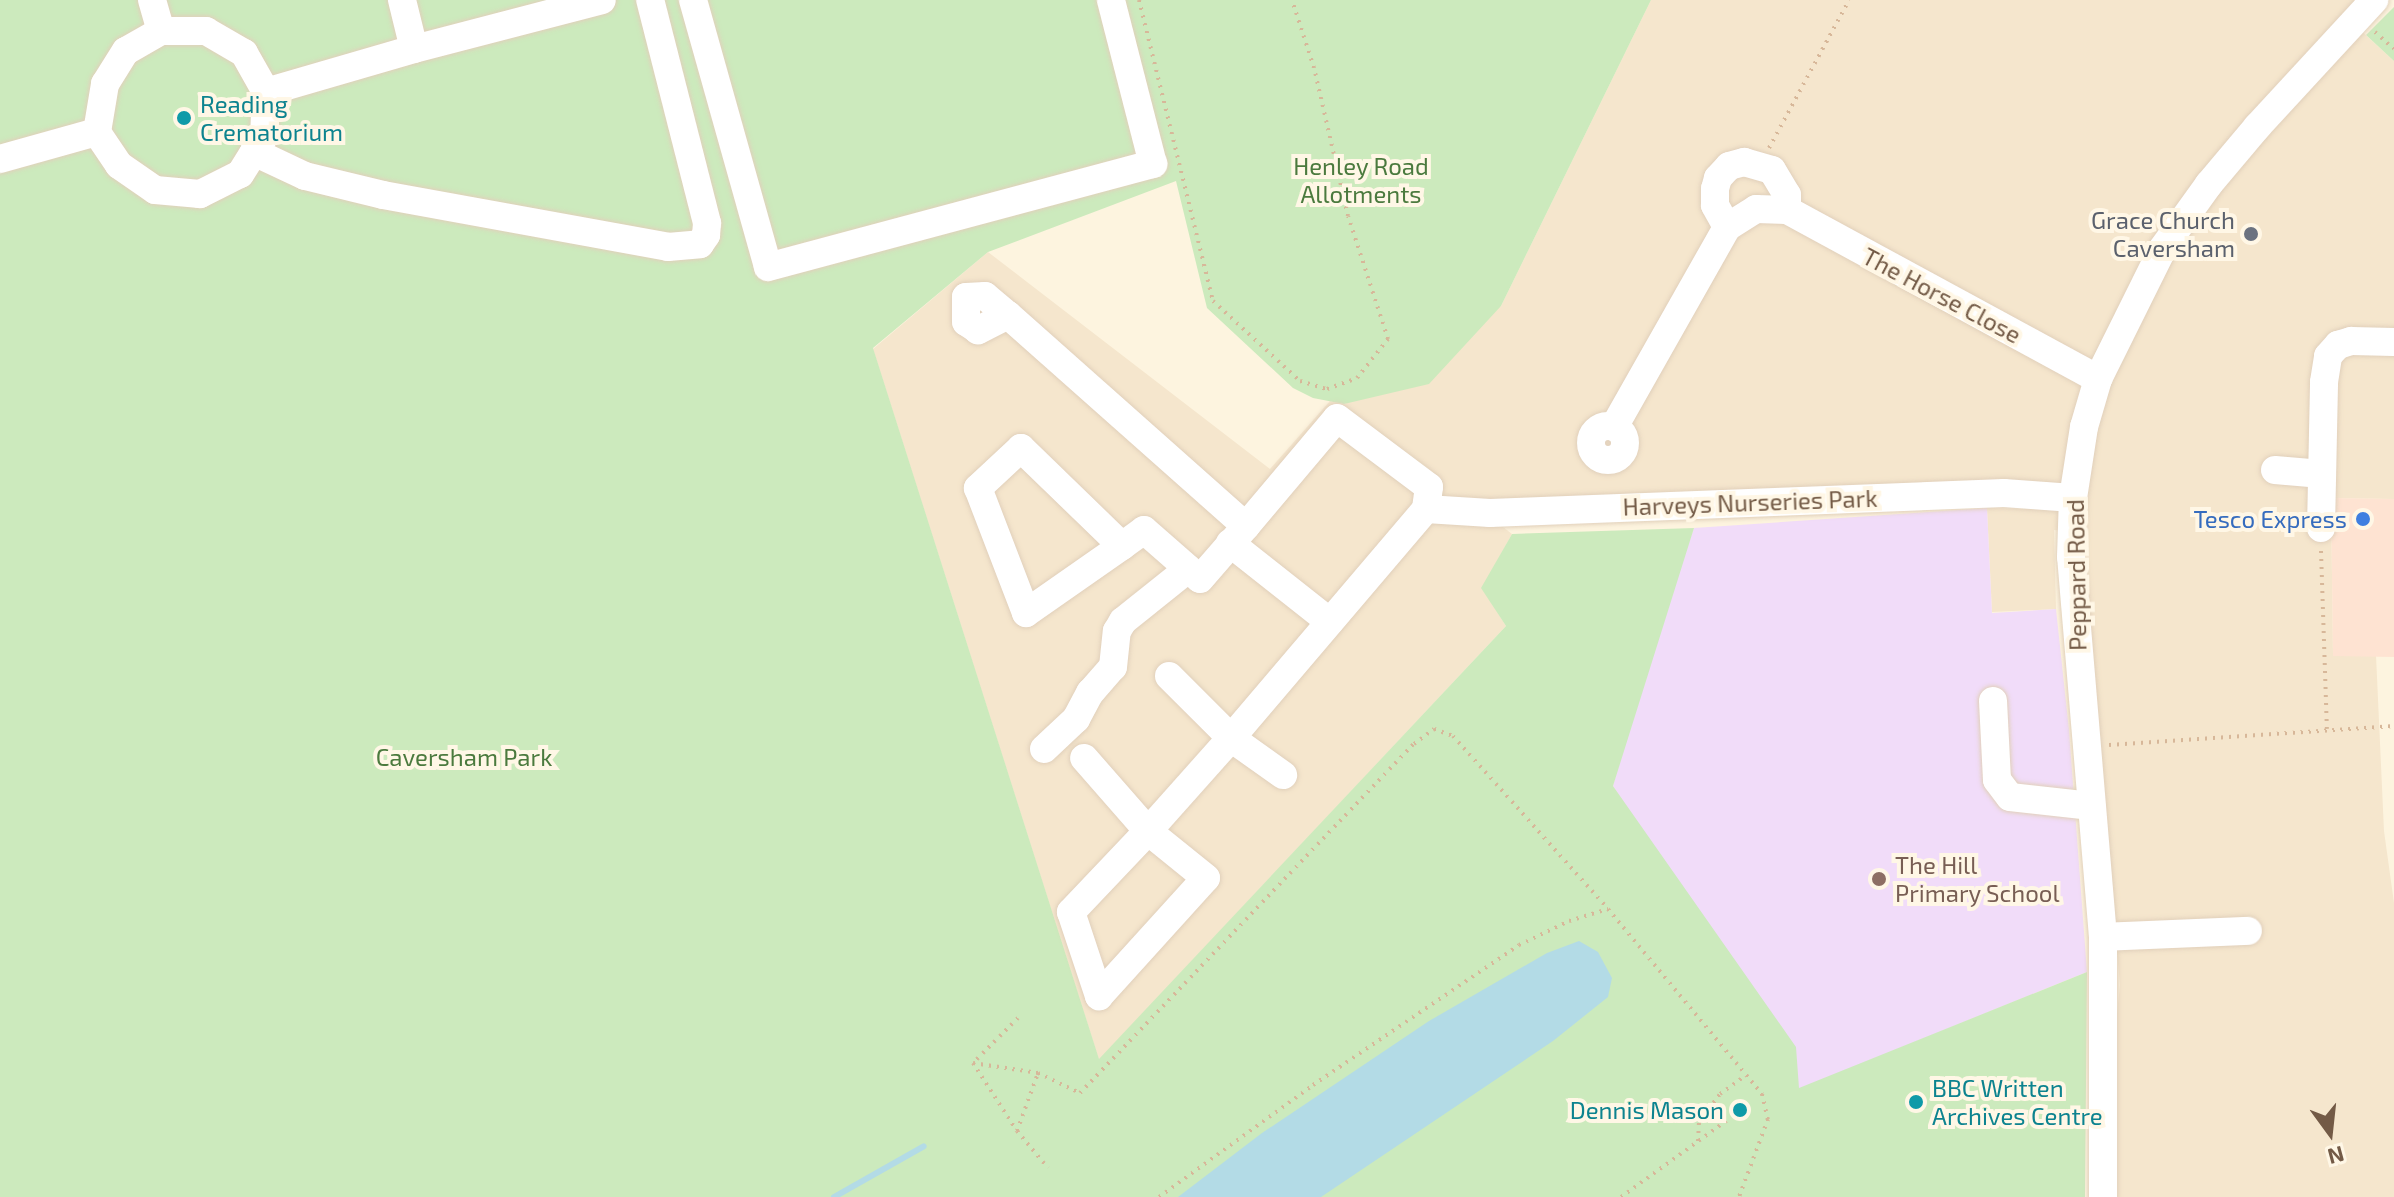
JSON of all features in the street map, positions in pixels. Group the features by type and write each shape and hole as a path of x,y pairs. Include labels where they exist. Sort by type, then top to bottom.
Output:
{"street":[{"path":"152,0 161,31"},
{"path":"402,0 414,49"},
{"path":"266,92 602,0"},
{"path":"254,152 305,176 383,195 668,247 700,244 706,235 707,223 650,0"},
{"path":"693,0 768,267 1153,164 1111,0"},
{"name":"Peppard Road","path":"2103,1197 2103,937 2075,628 2073,498 2084,427 2098,379 2163,248 2209,184 2374,0"},
{"path":"161,31 206,31 244,53 266,92 264,137 240,174 200,194 155,190 119,165 97,132 105,84 126,51 161,31"},
{"path":"0,135 12,155 97,132"},
{"path":"1614,427 1727,227 1756,209 1787,210 1787,195 1772,170 1760,164 1744,162 1729,166 1718,178 1715,205 1727,227"},
{"name":"The Horse Close","path":"1787,210 2098,379"},
{"path":"1008,315 1330,622"},
{"path":"2321,528 2328,356 2338,345 2351,341 2394,342"},
{"path":"1084,758 1148,831 1206,878 1099,996 1071,912 1148,831 1231,738 1426,509 1429,487 1337,418 1200,579 1144,530 1122,546 1026,613 978,488 1021,448 1122,546"},
{"path":"2275,470 2322,474"},
{"name":"Harveys Nurseries Park","path":"1426,509 1490,513 2004,493 2073,498"},
{"path":"1044,749 1076,719 1090,693 1113,667 1117,631 1123,621 1188,569"},
{"path":"1169,676 1231,738 1283,775"},
{"path":"1993,701 1997,780 2010,797 2092,806"},
{"path":"2103,937 2248,931"}],"path":[{"path":"1139,0 1213,301 1300,381 1327,389 1357,378 1388,339 1348,216 1314,68 1292,0"},
{"path":"1760,164 1849,0"},
{"path":"2321,528 2327,729"},
{"path":"2086,746 2394,726"},
{"path":"973,1063 1038,1073 1080,1093 1414,744 1434,729 1453,736 1608,909 1762,1094 1768,1119 1739,1197"},
{"path":"1159,1197 1313,1085 1519,945 1569,921 1608,909"},
{"path":"973,1063 1018,1018"},
{"path":"973,1063 1017,1131 1048,1168"},
{"path":"1017,1131 1038,1073"},
{"path":"1698,1141 1699,1122 1720,1094 1746,1075"},
{"path":"1621,1197 1730,1118"}],"shaded area":[{"path":"1651,0 2357,0 2345,16 2394,61 2394,499 2331,498 2333,656 2376,655 2384,831 2394,903 2394,1197 2098,1197 2120,985 2086,608 2087,534 2054,530 2056,609 1992,612 1987,508 2029,509 2035,494 1468,500 1512,534 1482,588 1506,626 1099,1060 873,349 988,252 1270,469 1330,401 1345,404 1501,306"},
{"path":"2331,498 2394,499 2394,657 2333,656"},
{"name":"The Hill Primary School","path":"1987,508 1992,613 2056,609 2069,730 2087,972 1799,1089 1613,786 1644,671 1694,528"}],"green space":[{"name":"Caversham Park","path":"0,0 1651,0 1501,306 1429,384 1344,404 1313,398 1293,388 1207,308 1176,181 988,252 873,348 1099,1059 1506,626 1481,588 1512,534 1694,528 1613,786 1796,1047 1799,1088 2087,972 2085,1197 0,1197"},
{"path":"2394,7 2394,61 2366,35"}],"water":[{"path":"1579,941 1598,952 1612,978 1608,997 1553,1041 1321,1197 1178,1197 1262,1133 1429,1021 1547,953"}],"waterway":[{"path":"834,1197 924,1146"}],"place":[{"name":"Reading Crematorium","path":"184,118"},
{"name":"Grace Church Caversham","path":"2251,234"},
{"name":"Tesco Express","path":"2363,519"},
{"name":"The Hill Primary School","path":"1879,879"},
{"name":"BBC Written Archives Centre","path":"1916,1102"},
{"name":"Dennis Mason","path":"1740,1110"}],"park label":[{"name":"Henley Road Allotments","path":"1361,180"}]}
